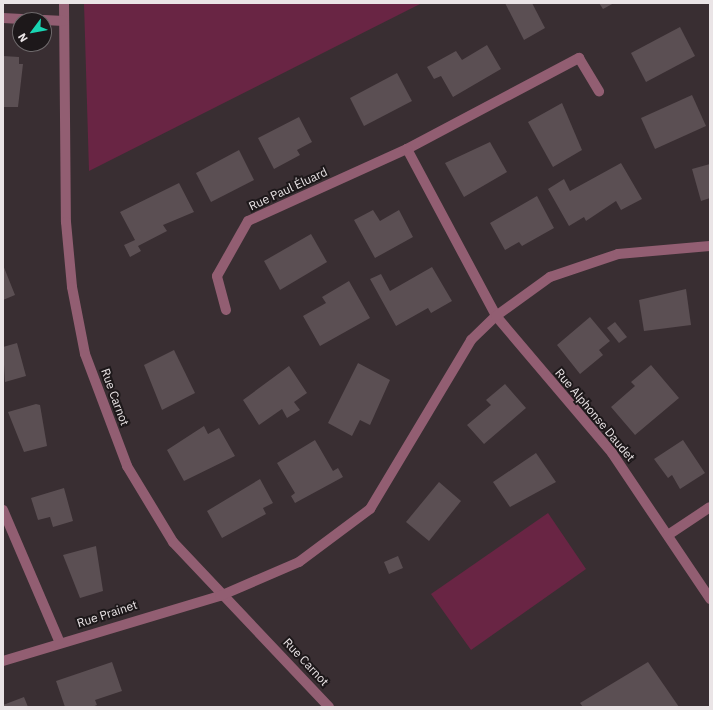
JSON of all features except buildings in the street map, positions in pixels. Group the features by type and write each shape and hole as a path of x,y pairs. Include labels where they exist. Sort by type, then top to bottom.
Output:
{"street":[{"name":"Rue Carnot","path":"64,3 66,222 85,354 127,466 173,542 220,596 329,707"},
{"path":"52,20 64,21"},
{"name":"Rue Paul Éluard","path":"226,310 217,276 248,221 407,149 579,58 599,91"},
{"path":"407,149 496,316"},
{"name":"Rue Prainet","path":"3,661 220,596 299,562 370,509 472,340 496,316 550,277 618,254 710,246"},
{"name":"Rue Alphonse Daudet","path":"496,316 612,453 710,599"},
{"path":"668,535 710,507"},
{"path":"3,510 60,643"}],"shaded area":[{"path":"84,3 422,3 89,171"},
{"path":"548,513 586,569 471,650 431,594"}]}
